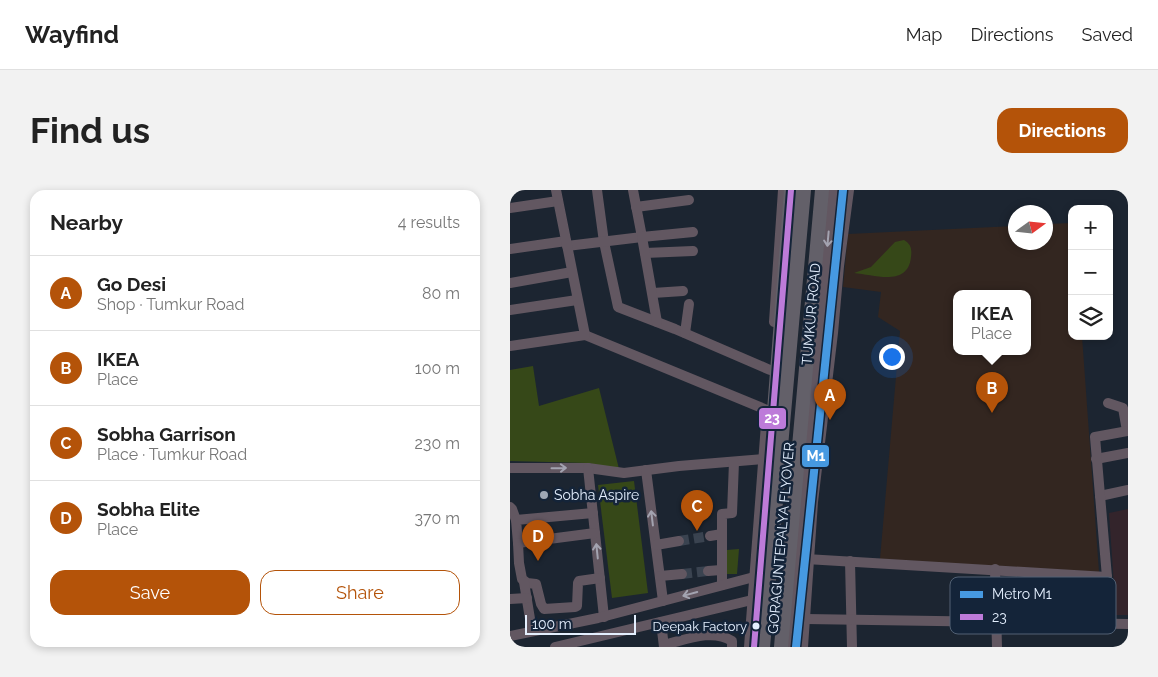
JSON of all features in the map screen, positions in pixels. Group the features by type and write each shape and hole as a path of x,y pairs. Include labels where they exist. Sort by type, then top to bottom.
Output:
{"highway":[{"path":"754,647 791,190"},
{"name":"GORAGUNTEPALYA FLYOVER","path":"763,647 804,190"},
{"name":"GORAGUNTEPALYA FLYOVER","path":"772,647 813,190"},
{"name":"TUMKUR ROAD","path":"781,647 822,190"}],"street":[{"path":"556,190 585,335"},
{"path":"597,190 604,242 618,307 685,333 770,370"},
{"path":"632,190 657,322"},
{"path":"749,647 783,190"},
{"path":"790,647 833,190"},
{"path":"804,647 811,559 813,502 849,190"},
{"path":"636,207 689,200"},
{"path":"510,208 558,202"},
{"path":"510,249 604,242 642,236 693,232"},
{"path":"645,253 692,251"},
{"path":"510,283 572,272"},
{"path":"653,293 683,290"},
{"path":"510,310 577,300"},
{"path":"685,333 689,304"},
{"path":"510,346 585,335 768,410"},
{"path":"798,558 1107,577 1095,437 1127,431 1123,408 1108,403"},
{"path":"1096,459 1128,453"},
{"path":"510,468 588,468 624,472 764,459"},
{"path":"722,585 722,514 732,512 734,462"},
{"path":"588,468 604,617"},
{"path":"646,470 663,601"},
{"path":"1100,496 1128,490"},
{"path":"510,507 516,520 518,543 514,563 524,582 532,631"},
{"path":"516,520 593,513"},
{"path":"518,543 595,533"},
{"path":"710,536 722,534"},
{"path":"656,544 679,541"},
{"path":"850,561 852,647"},
{"path":"995,569 995,577"},
{"path":"708,571 721,570"},
{"path":"660,576 682,574"},
{"path":"510,636 604,617 754,577"},
{"path":"524,582 536,584 544,609 562,609 577,606 576,585 579,581 600,578"},
{"path":"510,599 527,598"},
{"path":"555,647 752,600"},
{"path":"806,619 950,621"},
{"path":"662,622 664,646 714,634 732,641 732,647"},
{"path":"996,634 997,647"}],"shaded area":[{"path":"1068,223 1068,340 1082,340 1099,572 880,559 900,331 878,317 881,292 843,287 848,234 1008,226 1008,250 1053,250 1053,224"},
{"path":"1128,509 1128,615 1116,615 1116,577 1113,577 1109,513"}],"green space":[{"path":"904,240 911,247 911,257 909,266 904,272 897,276 889,277 854,273 871,267 895,242"},
{"path":"533,366 539,406 599,388 619,469 587,463 510,461 510,370"},
{"path":"634,481 648,593 612,598 598,485"},
{"path":"739,549 737,574 723,574 727,550"}],"tunnel":[{"path":"679,541 710,536"},
{"path":"682,574 708,571"}],"metro line":[{"name":"M1","path":"796,647 843,190"}],"transit line":[{"name":"23","path":"754,647 791,190"}],"place":[{"name":"IKEA","path":"992,413"},
{"name":"Go Desi","path":"830,420"},
{"name":"Sobha Aspire","path":"544,495"},
{"name":"Sobha Garrison","path":"697,531"},
{"name":"Sobha Elite","path":"538,561"},
{"name":"Deepak Factory","path":"756,626"}]}
